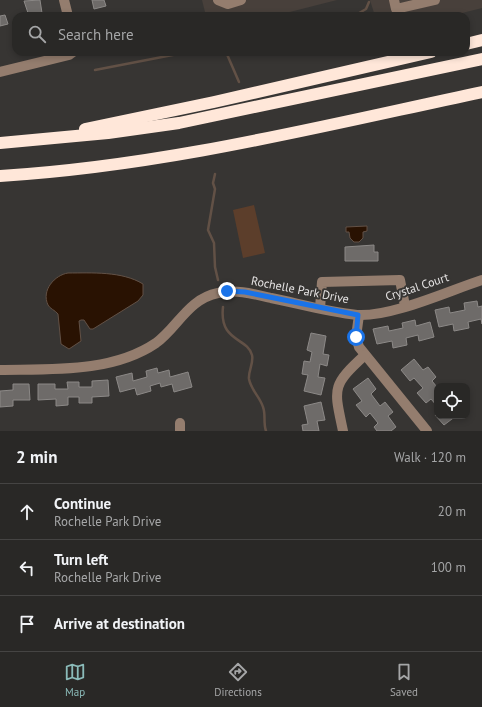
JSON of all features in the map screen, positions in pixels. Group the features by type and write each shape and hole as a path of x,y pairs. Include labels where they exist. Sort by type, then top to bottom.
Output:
{"highway":[{"path":"470,43 482,40"},
{"path":"24,141 207,104 414,56"},
{"path":"0,143 108,133 179,123 482,58"},
{"path":"0,176 84,169 190,154 482,92"}],"street":[{"path":"64,0 67,12"},
{"path":"218,0 228,4 241,0"},
{"path":"394,0 396,9 435,0"},
{"path":"0,72 65,56"},
{"path":"320,308 322,282 400,280 405,306"},
{"name":"Crystal Court","path":"358,315 372,314 405,306 482,280"},
{"name":"Rochelle Park Drive","path":"0,370 85,366 113,362 130,356 156,343 170,331 189,308 204,297 227,291 245,292 358,315 356,337 359,346 426,431"},
{"path":"343,431 336,400 337,386 346,373 365,355"}],"shaded area":[{"path":"202,0 337,0 290,12 205,12"},
{"path":"370,0 482,0 482,8 466,12 374,12"},
{"path":"254,205 265,253 243,258 233,210"},
{"path":"367,226 367,231 363,232 363,238 359,242 354,242 350,238 349,232 346,232 346,227"},
{"path":"68,273 107,274 126,277 143,284 143,295 138,301 93,329 90,329 84,320 79,321 81,341 69,349 61,344 58,314 48,305 46,299 46,294 50,284 58,277"}],"building":[{"path":"40,0 42,12 28,12 24,1"},
{"path":"92,0 104,0 106,6 94,9"},
{"path":"5,15 8,24 0,26 0,16"},
{"path":"374,245 374,252 378,252 378,261 345,261 345,247"},
{"path":"477,301 478,307 482,306 482,324 481,319 468,322 469,328 454,331 453,324 439,327 435,310 449,307 450,313 465,310 464,303"},
{"path":"415,320 416,326 430,322 434,337 419,341 418,335 406,338 407,345 393,348 392,341 377,344 373,329 388,326 389,331 403,328 402,323"},
{"path":"311,333 326,336 323,354 329,355 327,366 320,364 318,377 325,378 321,395 304,391 308,375 302,374 304,361 310,362 312,352 307,350"},
{"path":"414,359 423,370 428,367 436,377 432,381 434,383 434,402 431,399 426,403 417,393 423,388 414,378 410,381 401,370"},
{"path":"157,368 158,373 169,370 170,377 188,372 192,387 174,392 172,384 161,387 160,383 150,386 151,391 137,395 135,388 120,392 116,377 132,373 133,381 147,377 146,371"},
{"path":"368,378 376,389 371,394 380,406 385,402 393,412 388,416 396,427 391,431 377,431 374,427 378,423 370,413 366,417 356,405 362,401 353,389"},
{"path":"108,380 109,396 92,397 92,403 79,403 79,397 68,397 68,405 56,406 56,399 38,400 38,384 55,384 55,389 68,389 67,382 79,382 79,387 92,387 92,381"},
{"path":"13,384 29,384 30,400 13,400 13,406 0,407 0,391 13,390"},
{"path":"321,402 325,420 317,421 319,431 303,431 302,425 308,424 304,406"},
{"path":"439,419 452,419 444,425"}],"waterway":[{"path":"361,12 366,9 369,2"},
{"path":"95,70 167,56"},
{"path":"228,56 239,82"},
{"path":"215,174 213,183 215,189 208,230 214,243 215,267 218,280"},
{"path":"223,307 225,327 229,333 249,349 252,355 249,379 263,407 266,431"}],"route":[{"path":"227,291 245,292 358,315 356,337"}]}
